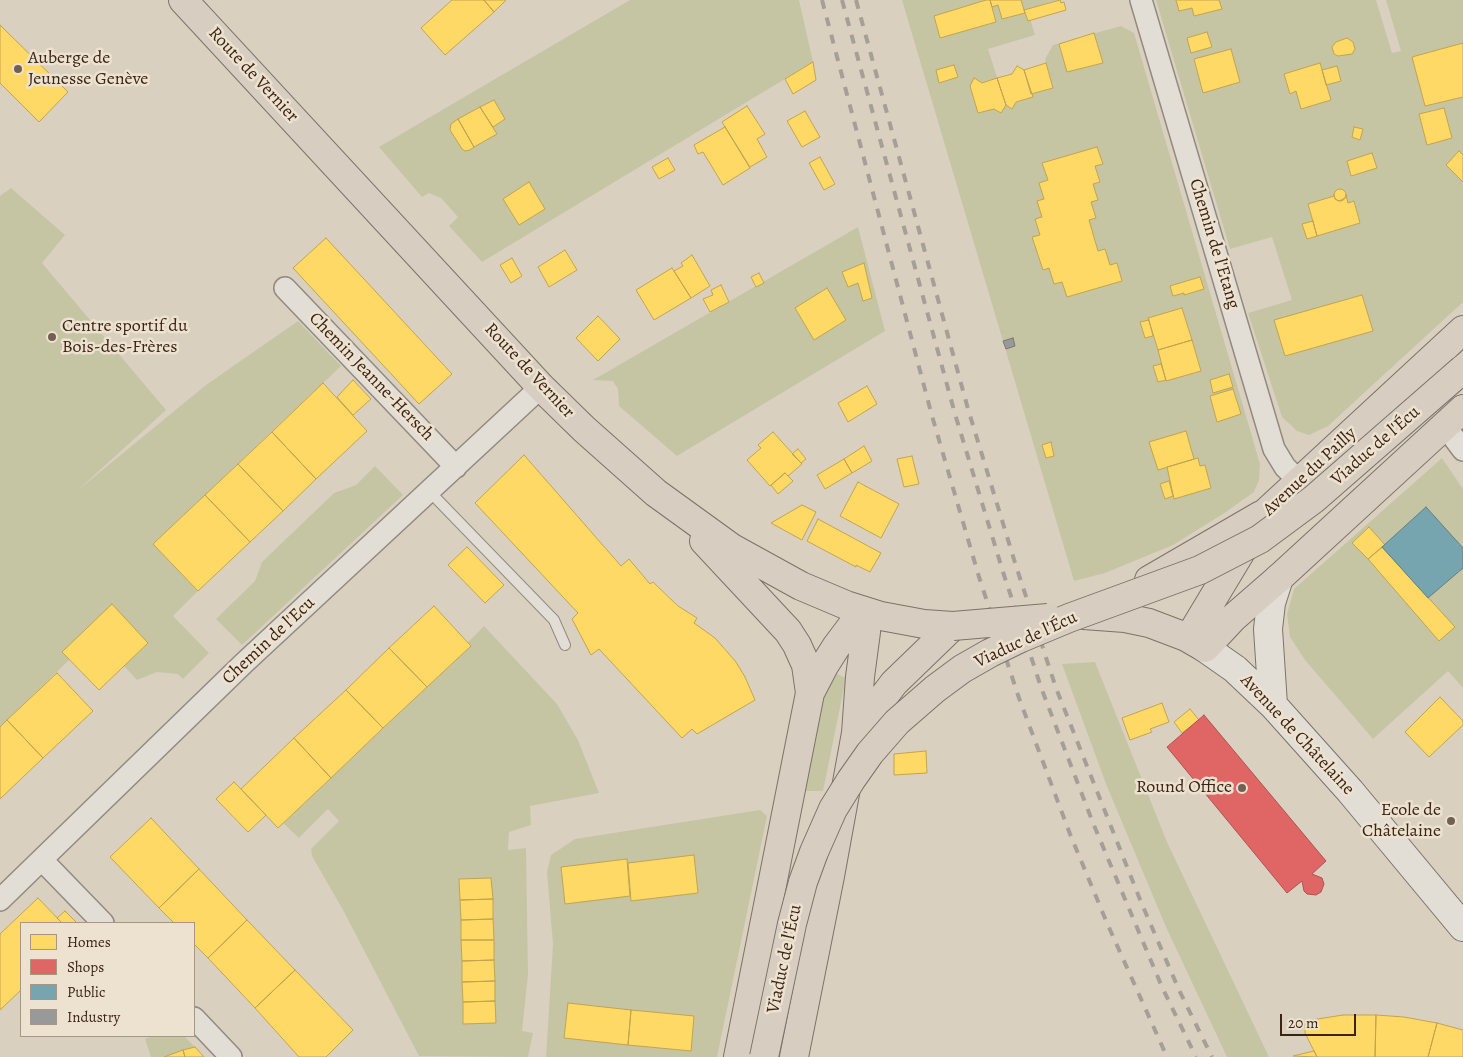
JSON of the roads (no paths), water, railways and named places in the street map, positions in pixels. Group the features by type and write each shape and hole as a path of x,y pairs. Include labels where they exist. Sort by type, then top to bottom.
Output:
{"main road":[{"name":"Route de Vernier","path":"183,0 542,387 590,435 671,505 732,548 812,591 866,612 924,624 953,626 1084,615"},
{"name":"Avenue du Pailly","path":"1197,643 1263,515 1463,330"},
{"name":"Viaduc de l'Écu","path":"764,1057 792,924 803,882 814,852 830,816 851,780 870,753 897,722 935,689 962,669 990,653 1061,621 1200,570 1260,539 1299,512 1326,490 1463,369"},
{"path":"1197,643 1233,618 1279,578 1454,417"},
{"path":"671,505 788,631 798,645 806,665 810,693"},
{"path":"1084,615 1173,567 1263,515"},
{"path":"1273,705 1268,629 1271,602 1279,578"},
{"path":"738,1057 810,693 824,666 841,640 850,627 866,612"},
{"path":"794,1057 856,733 860,677 866,632 866,612"},
{"name":"Avenue de Châtelaine","path":"1084,615 1125,618 1149,623 1197,643 1235,669 1273,705 1350,791 1463,927"},
{"path":"856,733 894,683 953,626"}],"street":[{"name":"Chemin de l'Etang","path":"1141,0 1274,449 1286,467 1299,481"},
{"name":"Chemin Jeanne-Hersch","path":"285,288 456,467"},
{"name":"Chemin de l'Ecu","path":"0,900 244,663 542,387"},
{"path":"1454,417 1463,450"},
{"path":"42,860 103,922"},
{"path":"195,1019 231,1057"}],"lane":[{"path":"434,488 554,620 565,645"}],"railway":[{"path":"822,0 932,416 979,577 1019,698 1070,834 1107,923 1167,1057"},
{"path":"842,0 955,414 1003,572 1042,690 1093,823 1162,987 1196,1057"},
{"path":"856,0 968,409 1056,688 1141,902 1179,990 1212,1057"}],"place":[{"name":"Auberge de Jeunesse Genève","path":"18,69"},
{"name":"Centre sportif du Bois-des-Frères","path":"52,337"},
{"name":"Round Office","path":"1242,788"},
{"name":"Ecole de Châtelaine","path":"1451,821"}]}
